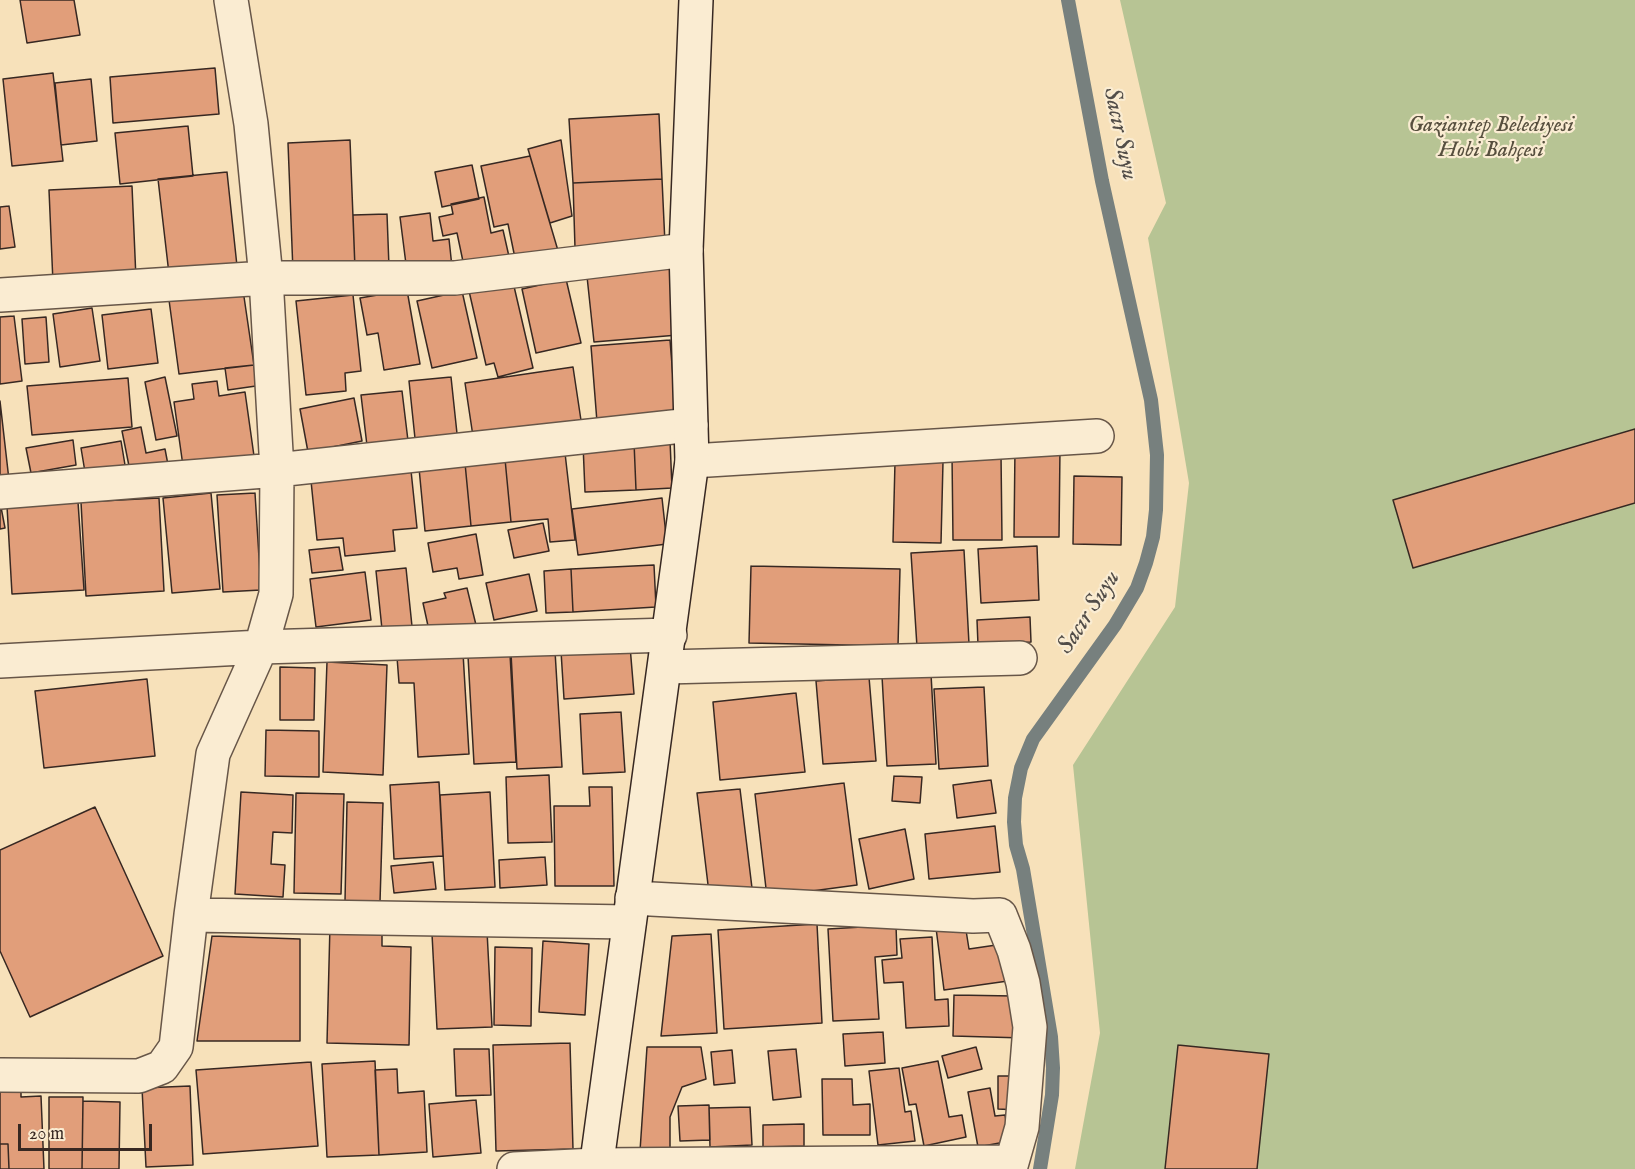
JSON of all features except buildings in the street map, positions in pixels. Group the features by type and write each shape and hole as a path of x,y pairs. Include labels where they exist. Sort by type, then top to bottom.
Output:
{"street":[{"path":"0,1075 139,1076 162,1067 176,1047 213,754 261,647 276,594 277,470 266,278 251,124 231,0"},
{"path":"596,1167 630,910 668,651 692,461 686,250 696,0"},
{"path":"0,295 266,278 455,278 686,250"},
{"path":"0,492 277,470 691,425"},
{"path":"692,461 1097,436"},
{"path":"0,661 261,647 668,651 1020,658"},
{"path":"191,915 630,910 1000,915 1014,950 1023,983 1030,1027 1022,1127 1011,1166 514,1169"}],"green space":[{"name":"Gaziantep Belediyesi Hobi Bahçesi","path":"1120,0 1635,0 1635,1169 1075,1169 1100,1033 1073,765 1175,607 1189,483 1148,238 1166,203"}],"waterway":[{"name":"Sacır Suyu","path":"1040,1169 1052,1095 1051,1037 1023,869 1016,845 1015,798 1021,768 1033,739 1115,625 1137,588 1153,537 1156,510 1157,455 1151,400 1102,181 1068,0"}]}
